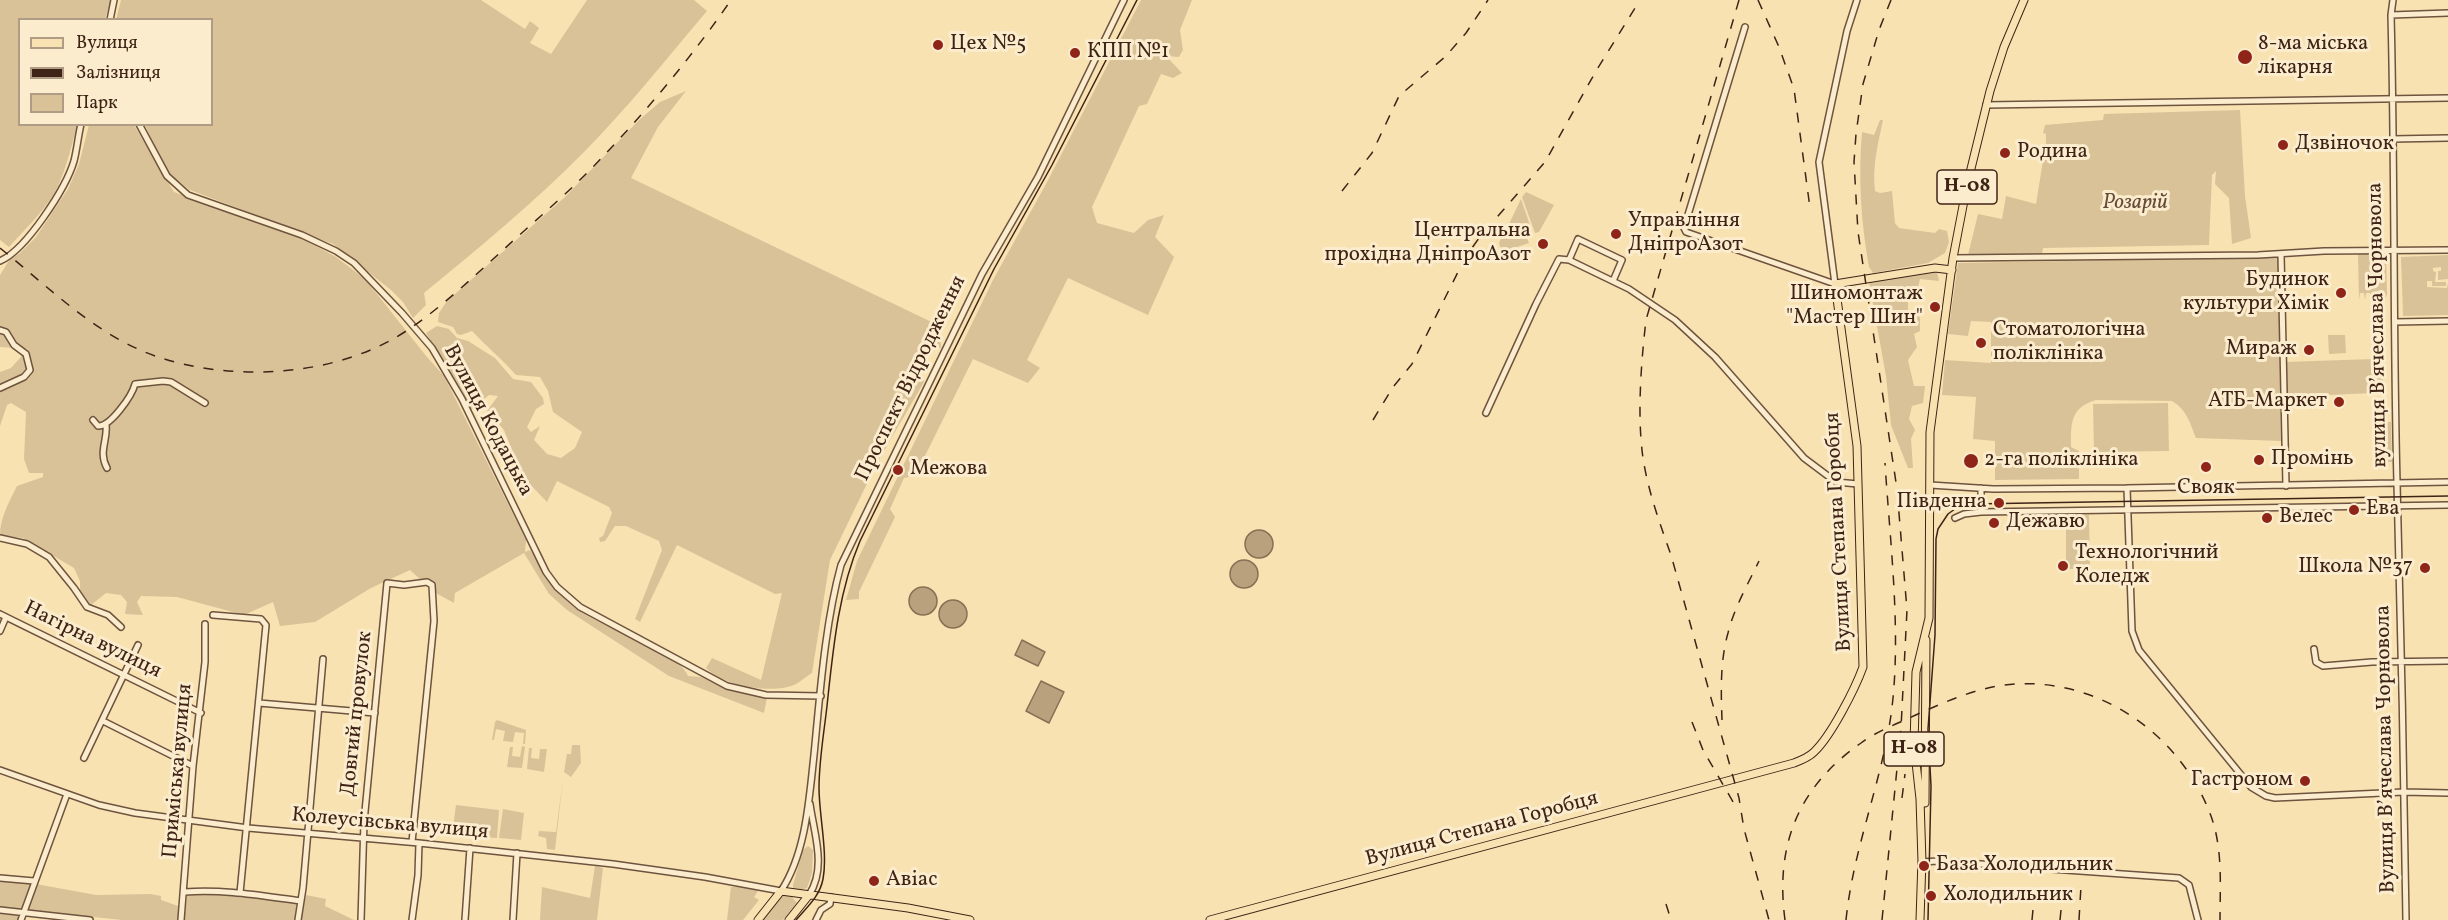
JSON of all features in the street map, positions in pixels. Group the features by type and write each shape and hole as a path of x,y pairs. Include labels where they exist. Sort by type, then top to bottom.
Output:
{"main road":[{"name":"Н-08","path":"1920,920 1925,800 1926,638 1929,618 1930,432 1953,258 1986,105 2004,47 2024,0"},
{"path":"1835,285 1935,268 1952,270"},
{"name":"Вулиця Степана Горобця","path":"1210,920 1794,763 1812,754 1833,725 1863,667 1857,446 1835,285"},
{"path":"781,891 970,920"},
{"name":"Проспект Відродження","path":"758,920 781,891"},
{"name":"Проспект Відродження","path":"789,920 809,895"}],"street":[{"path":"110,18 114,0"},
{"name":"Проспект Відродження","path":"781,891 790,876 800,846 809,799 836,582 848,546 982,274 1038,177 1124,0"},
{"name":"Вулиця Степана Горобця","path":"1835,285 1819,162 1847,31 1857,0"},
{"name":"вулиця Вʼячеслава Чорновола","path":"2393,0 2391,15 2392,139 2398,506"},
{"path":"2391,15 2448,13"},
{"path":"1745,27 1684,228 1686,232 1835,285"},
{"path":"1986,105 2448,98"},
{"path":"0,261 26,239 53,203 74,162 81,126"},
{"name":"Вулиця Кодацька","path":"140,126 167,176 188,195 302,236 336,251 354,263 402,313 432,348 462,399 546,572 568,598 580,607 727,686 753,694 821,696"},
{"path":"2392,139 2448,138"},
{"path":"1486,413 1559,259 1569,260 1578,239 1622,260 1613,281"},
{"path":"1953,258 2448,250"},
{"path":"2281,254 2286,486"},
{"name":"Вулиця Степана Горобця","path":"1569,260 1650,301 1691,333 1804,458 1836,482 1858,484"},
{"path":"2395,322 2448,321"},
{"path":"0,330 6,332 14,345 26,354 30,370 24,378 0,388"},
{"path":"93,420 98,426 106,424 128,400 135,384 171,382 205,403"},
{"path":"106,424 107,432 102,460 107,468"},
{"path":"1930,485 1982,488 2127,488 2448,482"},
{"path":"1981,512 1982,488"},
{"path":"2127,488 2132,631 2139,650 2251,787 2266,796 2275,798 2404,792 2448,793"},
{"path":"1955,518 1964,514 1981,512 2448,505"},
{"name":"Вулиця Вʼячеслава Чорновола","path":"2398,506 2403,662 2406,920"},
{"path":"0,538 27,544 49,558 87,607 108,615 122,627"},
{"name":"Довгий провулок","path":"361,920 363,839 387,583 404,585 427,582 432,585 435,604 412,842"},
{"name":"Нагірна вулиця","path":"0,614 201,713"},
{"path":"213,615 261,619 266,625 240,893"},
{"path":"0,631 6,617"},
{"name":"Приміська вулиця","path":"182,920 193,766 201,713 205,662 205,624"},
{"path":"84,758 138,645"},
{"path":"2314,649 2316,662 2323,666 2448,661"},
{"path":"298,920 323,659"},
{"path":"259,703 319,710 375,713"},
{"path":"103,721 193,766"},
{"name":"Колеусівська вулиця","path":"0,770 120,810 248,828 518,853 694,876 781,891"},
{"path":"21,920 67,794"},
{"name":"Проспект Відродження","path":"809,799 819,861 817,877 809,895"},
{"path":"412,920 418,875 419,843"},
{"path":"465,920 470,848"},
{"path":"513,920 518,853"},
{"path":"1922,861 2179,878 2188,885 2198,920"},
{"path":"0,878 34,880"},
{"path":"185,892 240,893 301,901"},
{"path":"816,920 821,910 822,896"},
{"path":"821,910 828,907 831,897"},
{"path":"0,910 90,920"}],"green space":[{"path":"0,0 111,0 105,18 18,18 18,126 77,126 59,184 49,201 9,247 0,240"},
{"path":"121,0 481,0 525,29 530,21 539,28 530,43 551,54 587,0 694,0 707,11 634,98 568,168 487,241 424,293 426,305 413,318 403,302 391,290 333,244 190,190 168,173 145,126 213,126 213,18 116,18"},
{"path":"1141,0 1192,0 1180,30 1183,50 1179,57 1166,56 1182,73 1173,78 1161,74 1147,104 1139,106 1092,207 1097,223 1134,233 1148,220 1164,215 1155,237 1174,257 1148,315 1068,278 1027,360 1040,368 1028,383 973,359 915,476 904,478 890,509 895,517 859,592 859,599 846,600 857,561 993,280 1046,184"},
{"path":"686,91 658,127 631,178 940,326 941,348 932,348 921,353 918,362 924,382 877,463 830,560 812,673 796,684 775,689 736,684 724,680 706,668 712,658 761,680 782,593 775,594 677,545 640,622 635,619 662,550 659,541 626,526 615,526 605,541 600,542 599,538 603,536 612,513 609,507 557,481 547,502 523,477 504,430 487,411 498,396 489,395 471,410 426,333 437,326 449,329 457,338 468,341 495,358 513,379 531,382 543,398 544,404 536,409 527,427 531,432 540,426 534,440 547,454 561,458 575,448 582,432 553,412 548,391 540,377 516,375 472,331 457,334 453,327 438,322 439,313 447,301 565,197 639,120 660,102"},
{"name":"Розарій","path":"2240,110 2245,196 2251,238 2232,244 2229,198 2215,184 2216,171 2212,175 2209,245 2043,248 2042,255 1968,255 1978,214 2002,219 2006,196 2036,204 2046,142 2046,134 2043,133 2045,125 2103,120 2104,114"},
{"path":"1880,120 1883,120 1877,146 1875,191 1880,193 1892,191 1895,223 1899,228 1935,233 1939,229 1947,231 1949,242 1945,253 1928,263 1873,273 1869,267 1862,216 1861,149 1862,132 1874,135"},
{"path":"89,126 135,126 174,192 299,237 336,257 365,279 444,376 526,540 525,552 530,550 564,597 579,611 671,658 682,667 688,676 701,677 731,691 767,698 764,713 669,676 567,610 549,594 524,553 455,593 454,603 434,592 410,570 371,588 315,622 280,626 273,602 244,615 177,597 141,596 137,602 143,615 125,614 127,602 121,595 106,593 91,605 80,596 80,581 74,568 23,538 0,535 3,516 17,486 43,477 43,473 29,473 24,459 26,412 11,403 7,405 0,426 0,372 11,368 28,349 0,347 0,275 10,259 19,254 36,237 68,189 79,164"},
{"path":"1526,192 1554,205 1539,232 1535,233 1522,197"},
{"path":"1521,199 1533,234 1528,236 1508,226"},
{"path":"1506,228 1527,238 1529,243 1502,252 1499,243"},
{"path":"2358,254 2386,254 2387,295 2385,299 2377,299 2377,292 2373,293 2371,299 2370,293 2366,293 2365,300 2364,293 2360,293 2359,300"},
{"path":"2448,255 2448,279 2438,280 2438,271 2441,271 2441,267 2433,268 2436,272 2435,282 2446,282 2446,286 2432,286 2432,281 2427,281 2427,287 2447,288 2448,283 2448,315 2403,316 2401,257"},
{"path":"2279,257 2281,441 2196,438 2185,413 2172,401 2096,400 2081,407 2072,424 2071,447 2079,451 2079,479 1995,480 1995,441 1973,439 1976,397 1942,395 1945,360 1991,363 1991,322 1971,321 1968,336 1948,334 1958,263"},
{"path":"1933,270 1937,272 1939,281 1920,279 1917,292 1905,287 1908,313 1920,317 1920,331 1914,334 1917,347 1908,360 1914,386 1925,386 1923,403 1912,406 1909,419 1915,430 1911,439 1913,468 1908,468 1891,425 1886,376 1869,282"},
{"path":"2328,335 2345,335 2346,353 2329,354"},
{"path":"2374,359 2374,364 2383,364 2383,390 2373,393 2285,397 2284,362"},
{"path":"2168,403 2169,451 2094,452 2093,404"},
{"path":"2385,422 2391,422 2392,462 2386,462"},
{"path":"2066,515 2089,515 2090,569 2066,569"},
{"path":"497,720 526,730 525,744 523,744 524,733 515,732 513,742 503,741 505,731 496,729 494,740 492,740"},
{"path":"572,745 580,745 581,763 571,777 564,772 567,754 571,754"},
{"path":"522,746 525,747 522,768 507,767 510,747 513,747 512,756 520,757"},
{"path":"529,748 532,748 531,758 539,759 540,749 547,749 544,772 527,769"},
{"path":"563,778 555,850 547,849 546,838 538,836 539,831 556,832"},
{"path":"456,805 499,810 497,838 452,835"},
{"path":"503,809 524,813 521,840 499,838"},
{"path":"808,846 813,850 812,873 807,888 799,890 793,888 793,885 803,850"},
{"path":"595,866 603,868 597,920 540,920 542,887 590,898"},
{"path":"0,880 32,882 18,920 0,920"},
{"path":"36,884 96,895 150,894 161,896 161,900 181,907 181,920 122,920 27,910"},
{"path":"731,887 748,887 758,891 754,897 759,900 743,920 727,920"},
{"path":"204,892 297,902 295,920 184,920 187,896"},
{"path":"306,895 326,899 325,906 354,920 301,920"},
{"path":"787,895 797,903 783,920 761,920 782,896"}],"shaded area":[{"path":"1259,530 1269,534 1273,544 1269,554 1259,558 1249,554 1245,544 1249,534"},
{"path":"1244,560 1254,564 1258,574 1254,584 1244,588 1234,584 1230,574 1234,564"},
{"path":"923,587 933,591 937,601 933,611 923,615 913,611 909,601 913,591"},
{"path":"953,600 963,604 967,614 963,624 953,628 943,624 939,614 943,604"},
{"path":"1022,640 1045,652 1038,666 1015,655"},
{"path":"1041,681 1064,692 1049,723 1026,711"}],"tram line":[{"path":"796,920 816,896 823,879 824,846 819,799 821,757 841,601 860,541 994,269 1052,165 1137,0"},
{"path":"1928,920 1931,786 1928,729 1935,635 1936,539 1938,529 1948,514 1959,506 1971,504 2448,496"}],"railway":[{"path":"0,248 94,324 135,348 158,357 215,370 246,372 307,368 336,362 391,340 434,311 577,183 663,90 731,0"},
{"path":"1342,191 1372,153 1399,96 1446,56 1466,33 1488,0"},
{"path":"1373,420 1393,387 1412,364 1465,258 1479,238 1545,162 1596,71 1640,0"},
{"path":"1739,0 1646,320 1641,371 1640,425 1648,483 1671,555 1739,798 1744,829 1769,920"},
{"path":"1758,0 1779,47 1794,89 1810,208"},
{"path":"1882,920 1901,728 1907,610 1897,489 1858,232 1854,162 1863,84 1879,30 1891,0"},
{"path":"1846,920 1855,868 1881,766 1894,685 1894,589 1885,463"},
{"path":"1722,720 1725,644 1734,614 1759,561"},
{"path":"1785,920 1784,867 1788,843 1807,799 1821,779 1839,760 1874,735 1949,701 1993,687 2037,684 2070,689 2101,699 2130,715 2156,735 2178,759 2197,786 2215,829 2220,868 2220,920"},
{"path":"1692,722 1703,750 1736,807"},
{"path":"1902,798 1905,774"},
{"path":"2079,920 2081,886"},
{"path":"2060,920 2063,890"},
{"path":"2032,920 2034,899"},
{"path":"1666,904 1671,920"}],"place":[{"name":"Цех №5","path":"938,45"},
{"name":"КПП №1","path":"1075,53"},
{"name":"8-ма міська лікарня","path":"2245,57"},
{"name":"Дзвіночок","path":"2283,145"},
{"name":"Родина","path":"2005,153"},
{"name":"Управління ДніпроАзот","path":"1616,234"},
{"name":"Центральна прохідна ДніпроАзот","path":"1543,244"},
{"name":"Будинок культури Хімік","path":"2341,293"},
{"name":"Шиномонтаж \"Мастер Шин\"","path":"1935,307"},
{"name":"Стоматологічна поліклініка","path":"1981,343"},
{"name":"Мираж","path":"2309,350"},
{"name":"АТБ-Маркет","path":"2339,402"},
{"name":"Промінь","path":"2259,460"},
{"name":"2-га поліклініка","path":"1971,461"},
{"name":"Свояк","path":"2206,467"},
{"name":"Межова","path":"898,470"},
{"name":"Південна","path":"1999,503"},
{"name":"Ева","path":"2354,510"},
{"name":"Велес","path":"2267,518"},
{"name":"Дежавю","path":"1994,523"},
{"name":"Технологічний Коледж","path":"2063,566"},
{"name":"Школа №37","path":"2425,568"},
{"name":"Гастроном","path":"2305,781"},
{"name":"База Холодильник","path":"1924,866"},
{"name":"Авіас","path":"874,881"},
{"name":"Холодильник","path":"1931,896"}]}
